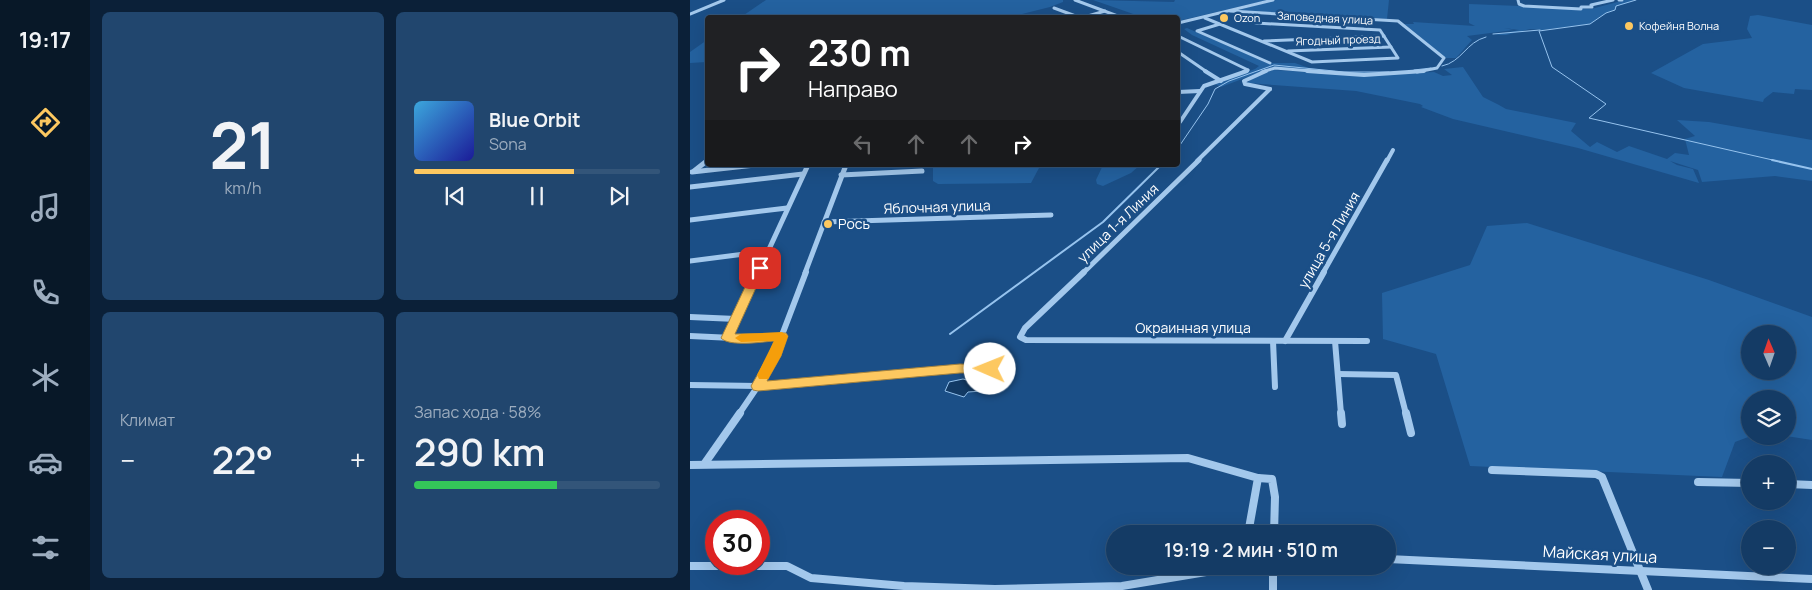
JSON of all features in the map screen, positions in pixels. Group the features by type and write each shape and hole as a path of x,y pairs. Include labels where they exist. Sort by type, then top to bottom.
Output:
{"street":[{"path":"690,14 724,0"},
{"path":"1074,0 1115,15"},
{"path":"1180,24 1273,0"},
{"path":"1518,0 1519,4 1524,6 1581,9 1580,7 1592,7 1591,5 1613,0"},
{"path":"1054,8 1073,15"},
{"path":"1091,15 1105,11"},
{"name":"улица 1-я Линия","path":"1020,337 1025,328 1270,89 1245,84 1244,82 1267,70 1281,68 1356,74 1393,74 1435,69 1444,58 1398,21 1230,11"},
{"name":"Заповедная улица","path":"1240,17 1256,23 1380,30 1391,47"},
{"path":"1205,18 1312,62 1397,59 1398,57 1391,47"},
{"path":"1220,24 1197,31 1270,63"},
{"path":"1262,41 1384,36"},
{"path":"1180,37 1248,70 1204,86 1180,122"},
{"name":"Ягодный проезд","path":"1286,51 1391,47"},
{"path":"1180,53 1220,81"},
{"path":"1180,92 1200,91"},
{"name":"улица 5-я Линия","path":"1285,341 1393,150"},
{"path":"691,173 705,162"},
{"path":"691,173 739,167"},
{"path":"728,338 807,167"},
{"path":"705,463 758,386 774,356 845,167"},
{"path":"910,167 910,172"},
{"path":"841,176 922,171"},
{"path":"690,187 803,174"},
{"path":"690,220 787,208"},
{"name":"Яблочная улица","path":"824,222 1051,215"},
{"path":"690,261 768,250"},
{"path":"690,317 736,319"},
{"path":"690,336 754,339 782,336"},
{"name":"Окраинная улица","path":"1020,337 1026,340 1367,342"},
{"path":"1273,341 1275,387"},
{"path":"1334,341 1342,424"},
{"path":"690,385 758,386 960,369 990,369"},
{"path":"1338,374 1396,374 1412,432"},
{"path":"690,465 705,463 1188,458 1258,478 1272,479 1275,497 1274,525"},
{"path":"1492,470 1599,475 1604,479 1648,590"},
{"path":"1250,525 1258,478"},
{"path":"1698,482 1741,483"},
{"path":"1796,484 1812,485"},
{"name":"Майская улица","path":"1396,559 1812,579"},
{"path":"690,566 787,566 811,578 904,586 995,589 1122,586 1188,575"},
{"path":"1273,575 1273,590"}],"shaded area":[{"path":"766,0 1063,0 1063,2 1050,7 1018,15 744,15"},
{"path":"1093,0 1174,2 1175,0 1268,0 1180,21 1180,15 1136,15"},
{"path":"1276,0 1389,0 1387,19 1235,11"},
{"path":"1625,0 1636,0 1617,6 1615,10 1606,13 1590,24 1542,30 1530,29 1506,35 1495,35 1519,30 1504,28 1514,30 1467,36 1472,40 1456,58 1446,58 1404,24 1414,24 1413,22 1475,26 1469,23 1469,4 1591,9"},
{"path":"1758,15 1812,25 1812,90 1795,89 1794,94 1773,92 1763,102 1684,88 1651,73 1703,44 1752,38 1747,29 1750,16"},
{"path":"1187,28 1267,63 1295,63 1309,68 1342,72 1400,72 1355,73 1274,67 1221,87 1215,84 1259,66 1192,35 1184,29"},
{"path":"705,41 705,62 690,63 690,52"},
{"path":"1463,67 1483,97 1506,109 1576,123 1571,131 1590,147 1597,142 1617,152 1629,146 1667,159 1675,153 1689,155 1685,139 1695,136 1677,120 1709,122 1812,140 1812,181 1775,176 1702,182 1698,170 1670,161 1693,169 1699,183 1578,148 1453,119 1421,107 1423,106 1420,104 1356,91 1247,83 1255,76 1273,70 1370,75 1434,72 1443,76 1452,75 1444,69"},
{"path":"933,167 1041,167 1031,183 938,184 933,181"},
{"path":"1102,167 1138,167 1131,173 1103,186 1097,184 1096,180"},
{"path":"1527,223 1709,280 1812,317 1812,440 1796,438 1796,390 1741,390 1741,440 1735,442 1722,477 1470,466 1436,354 1383,339 1382,293 1470,265 1487,226"},
{"path":"963,379 983,381 982,391 968,392 964,397 945,391 949,382"}],"waterway":[{"path":"1636,0 1616,6 1615,10 1606,13 1590,24 1539,31 1552,67 1606,104 1589,118 1777,161"},
{"path":"1493,34 1540,30"},
{"path":"1442,66 1449,64 1474,43 1486,37"},
{"path":"1180,145 1208,104 1215,89 1229,81 1274,65 1344,72 1389,72"},
{"path":"1414,70 1431,68"},
{"path":"1772,160 1812,169"},
{"path":"950,334 1103,222 1159,167"}],"slow traffic":[{"path":"741,338 754,339 782,336 764,375"}],"place":[{"name":"Ozon","path":"1224,18"},
{"name":"Кофейня Волна","path":"1629,26"},
{"name":"Рось","path":"828,224"}],"route":[{"path":"760,268 728,338 754,339 782,336 758,386 960,369 990,369"}]}
